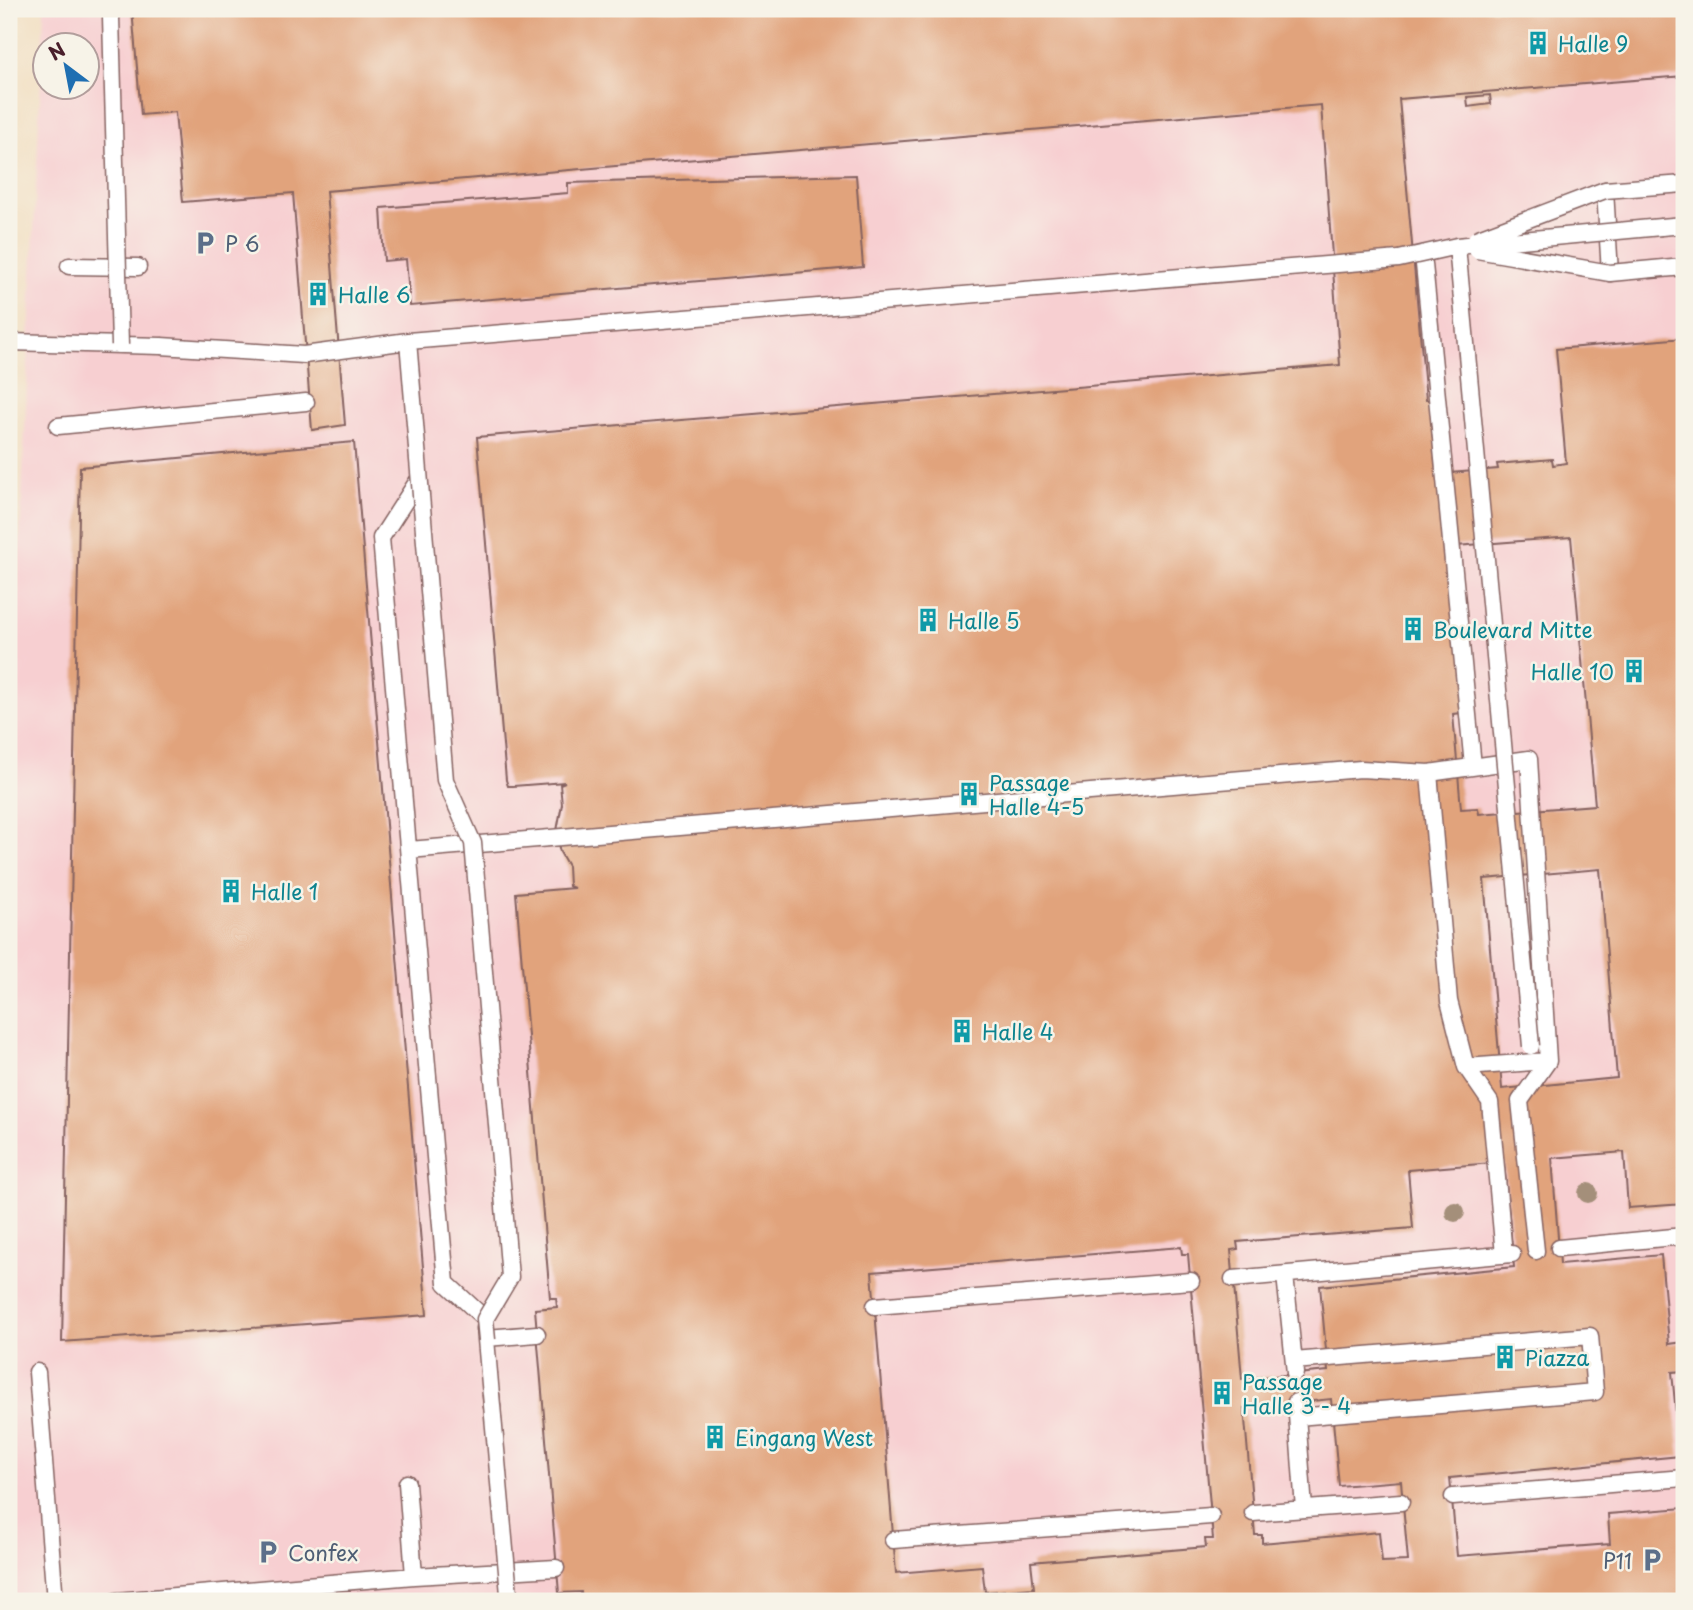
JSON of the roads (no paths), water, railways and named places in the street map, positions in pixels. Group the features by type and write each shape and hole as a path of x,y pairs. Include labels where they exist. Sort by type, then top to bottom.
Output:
{"lane":[{"path":"108,13 120,345"},
{"path":"9,342 304,355 408,341 1399,259 1457,246 1580,199 1612,190 1680,185"},
{"path":"1610,273 1608,232 1612,190"},
{"path":"1399,259 1457,246 1684,225"},
{"path":"1457,246 1610,273 1684,267"},
{"path":"1457,246 1531,1046"},
{"path":"1423,254 1473,766"},
{"path":"1566,265 1610,273 1684,267"},
{"path":"69,266 138,267"},
{"path":"509,1601 485,1319 510,1277 473,843 444,773 408,341 1138,280"},
{"path":"408,341 444,773 474,843 509,1277 484,1318 509,1601"},
{"path":"58,426 306,402"},
{"path":"419,479 381,538 446,1283 484,1318"},
{"path":"408,850 1361,769 1429,773 1529,759 1548,1060 1520,1101 1536,1251"},
{"path":"1233,1279 1508,1254 1490,1102 1466,1067 1449,1001 1429,773"},
{"path":"1466,1067 1548,1060"},
{"path":"1559,1248 1684,1236"},
{"path":"1285,1275 1294,1367 1590,1336 1595,1392 1296,1410 1304,1509"},
{"path":"875,1306 1191,1281"},
{"path":"486,1338 537,1334"},
{"path":"37,1372 55,1601"},
{"path":"1453,1497 1684,1478"},
{"path":"407,1483 414,1576"},
{"path":"1253,1513 1401,1502"},
{"path":"893,1540 1211,1516"},
{"path":"116,1601 414,1576 556,1568"}],"place":[{"name":"Halle 9","path":"1538,43"},
{"name":"P 6","path":"205,243"},
{"name":"Halle 6","path":"318,294"},
{"name":"Halle 5","path":"928,620"},
{"name":"Boulevard Mitte","path":"1413,629"},
{"name":"Halle 10","path":"1634,671"},
{"name":"Passage Halle 4-5","path":"969,794"},
{"name":"Halle 1","path":"231,891"},
{"name":"Halle 4","path":"962,1031"},
{"name":"Piazza","path":"1505,1357"},
{"name":"Passage Halle 3 - 4","path":"1222,1393"},
{"name":"Eingang West","path":"715,1437"},
{"name":"Confex","path":"268,1552"},
{"name":"P11","path":"1652,1560"}]}
